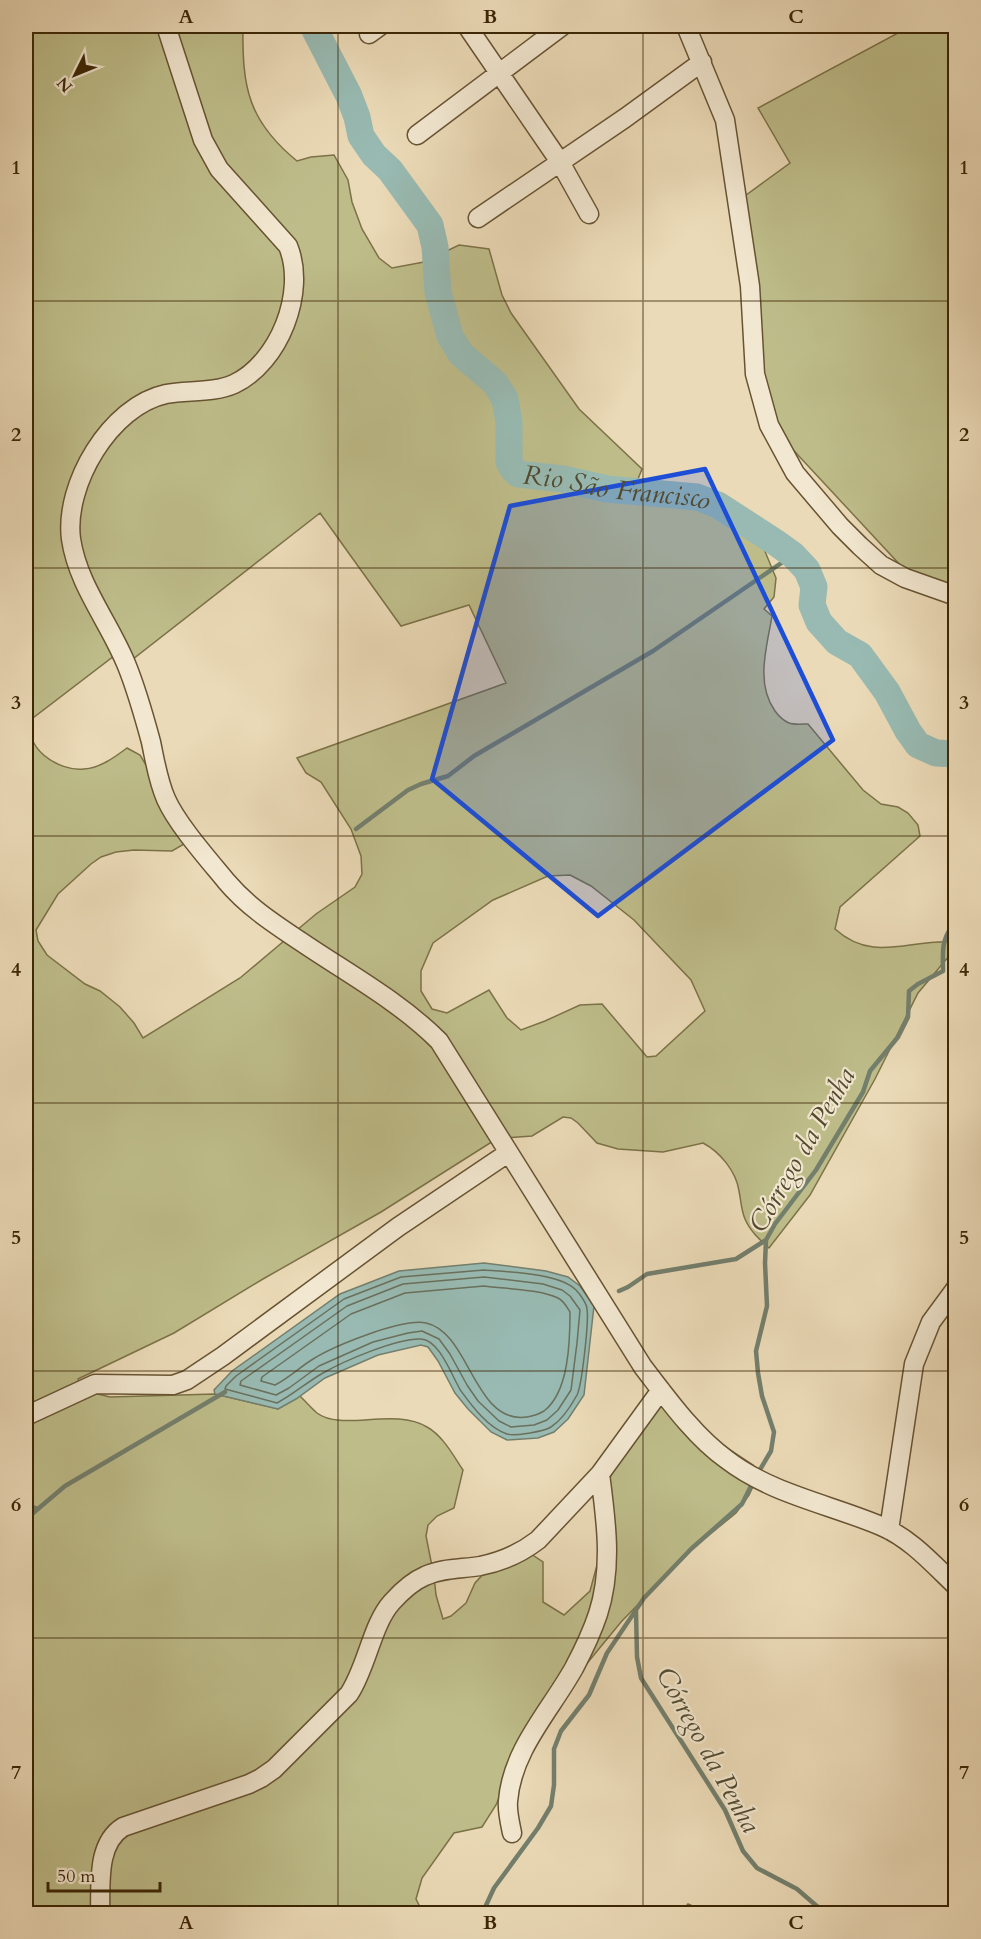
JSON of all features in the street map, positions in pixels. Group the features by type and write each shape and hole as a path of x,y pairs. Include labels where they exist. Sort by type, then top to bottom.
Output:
{"street":[{"path":"166,26 203,140 211,156 219,169 288,246 294,269 292,293 283,327 258,368 230,386 165,394 146,400 110,428 84,471 75,492 70,516 74,558 126,663 142,707 161,786 174,814 245,902 410,1015 439,1041 643,1367 715,1450 726,1460 757,1478 889,1530 909,1543 956,1586"},
{"path":"466,26 560,162 589,214"},
{"path":"417,135 562,26"},
{"path":"686,26 725,120 750,286 755,374 769,425 795,472 840,526 860,546 881,565 905,578 956,596"},
{"path":"478,218 702,62"},
{"path":"26,1416 95,1384 173,1385 187,1380 398,1227 508,1153"},
{"path":"889,1530 914,1364 931,1323 956,1288"},
{"path":"100,1914 104,1851 116,1831 249,1784 274,1769 349,1694 357,1682 384,1613 392,1602 424,1576 443,1570 482,1565 517,1554 538,1540 600,1474 661,1390"},
{"path":"512,1833 507,1804 510,1784 520,1755 574,1667 597,1616 602,1599 606,1573 607,1530 600,1474"}],"highlighted area":[{"path":"705,469 833,740 598,916 432,779 510,506"}],"shaded area":[{"path":"26,26 243,26 244,67 251,101 258,117 268,132 297,161 334,155 348,180 352,202 362,229 379,258 392,268 424,262 459,245 489,249 502,295 511,313 579,409 642,469 636,484 651,494 687,498 700,502 709,511 727,520 742,522 757,532 776,578 774,597 764,609 772,616 765,652 764,677 765,689 776,713 787,722 808,724 863,790 881,804 898,807 908,813 918,825 920,836 840,907 835,929 864,945 893,947 955,942 955,949 918,993 875,1079 810,1195 769,1248 747,1223 731,1169 721,1157 703,1143 663,1152 618,1149 597,1143 578,1123 571,1118 563,1117 532,1136 504,1138 490,1143 381,1212 174,1333 78,1379 82,1390 110,1397 215,1394 278,1409 300,1396 317,1413 328,1418 354,1421 399,1419 414,1421 427,1427 443,1441 463,1470 454,1508 437,1516 428,1525 426,1536 436,1595 443,1619 451,1616 466,1603 475,1583 489,1568 531,1554 543,1562 543,1602 564,1615 590,1591 600,1554 602,1492 627,1446 666,1394 718,1442 753,1465 756,1480 736,1513 693,1548 621,1622 524,1740 496,1805 482,1827 454,1833 422,1878 416,1899 423,1913 26,1914","holes":["320,513 401,626 469,605 506,683 297,758 306,773 321,782 351,829 361,856 362,874 355,887 316,914 240,978 143,1038 120,1007 47,955 38,941 36,930 58,894 101,857 134,850 172,851 191,840 140,755 127,748 96,767 74,769 64,766 53,762 37,748 30,729 33,718 118,653 124,666","570,875 591,886 634,920 691,980 705,1011 656,1056 647,1057 602,1004 580,1005 521,1030 507,1018 489,990 447,1013 432,1009 421,991 421,971 433,943 493,900 548,876"]},
{"path":"911,26 955,26 955,590 903,568 756,410 742,198 790,163 758,108"},
{"path":"688,1904 709,1913 675,1913 682,1911"}],"water":[{"path":"484,1263 546,1271 568,1277 580,1286 594,1306 584,1395 568,1419 554,1432 538,1438 507,1440 491,1432 455,1393 428,1347 421,1345 378,1355 325,1378 278,1409 215,1394 214,1390 232,1371 340,1294 399,1271"}],"waterway":[{"name":"Rio São Francisco","path":"313,26 349,96 361,136 374,155 390,170 430,225 435,247 438,292 450,336 461,354 495,383 505,399 509,422 509,462 513,469 518,474 563,479 607,489 697,497 718,505 793,555 807,570 814,587 812,605 819,622 837,642 860,655 887,692 918,745 936,753 956,754"},
{"path":"356,829 408,790 448,776 474,756 653,651 793,555"},
{"name":"Córrego da Penha","path":"758,1473 771,1451 774,1432 762,1396 756,1351 767,1306 766,1240 775,1224 816,1170 863,1092 870,1071 898,1037 908,1017 909,991 943,971 943,948 946,938 951,928 956,928"},
{"path":"619,1291 647,1274 736,1259 766,1240"},
{"path":"26,1519 65,1486 225,1392"},
{"path":"482,1914 494,1888 538,1828 551,1806 554,1785 554,1749 561,1731 589,1695 607,1653 644,1598 691,1549 742,1504 754,1480"},
{"path":"26,1505 38,1509"},
{"name":"Córrego da Penha","path":"636,1611 637,1657 641,1678 725,1810 743,1851 757,1868 797,1889 826,1914"}]}
